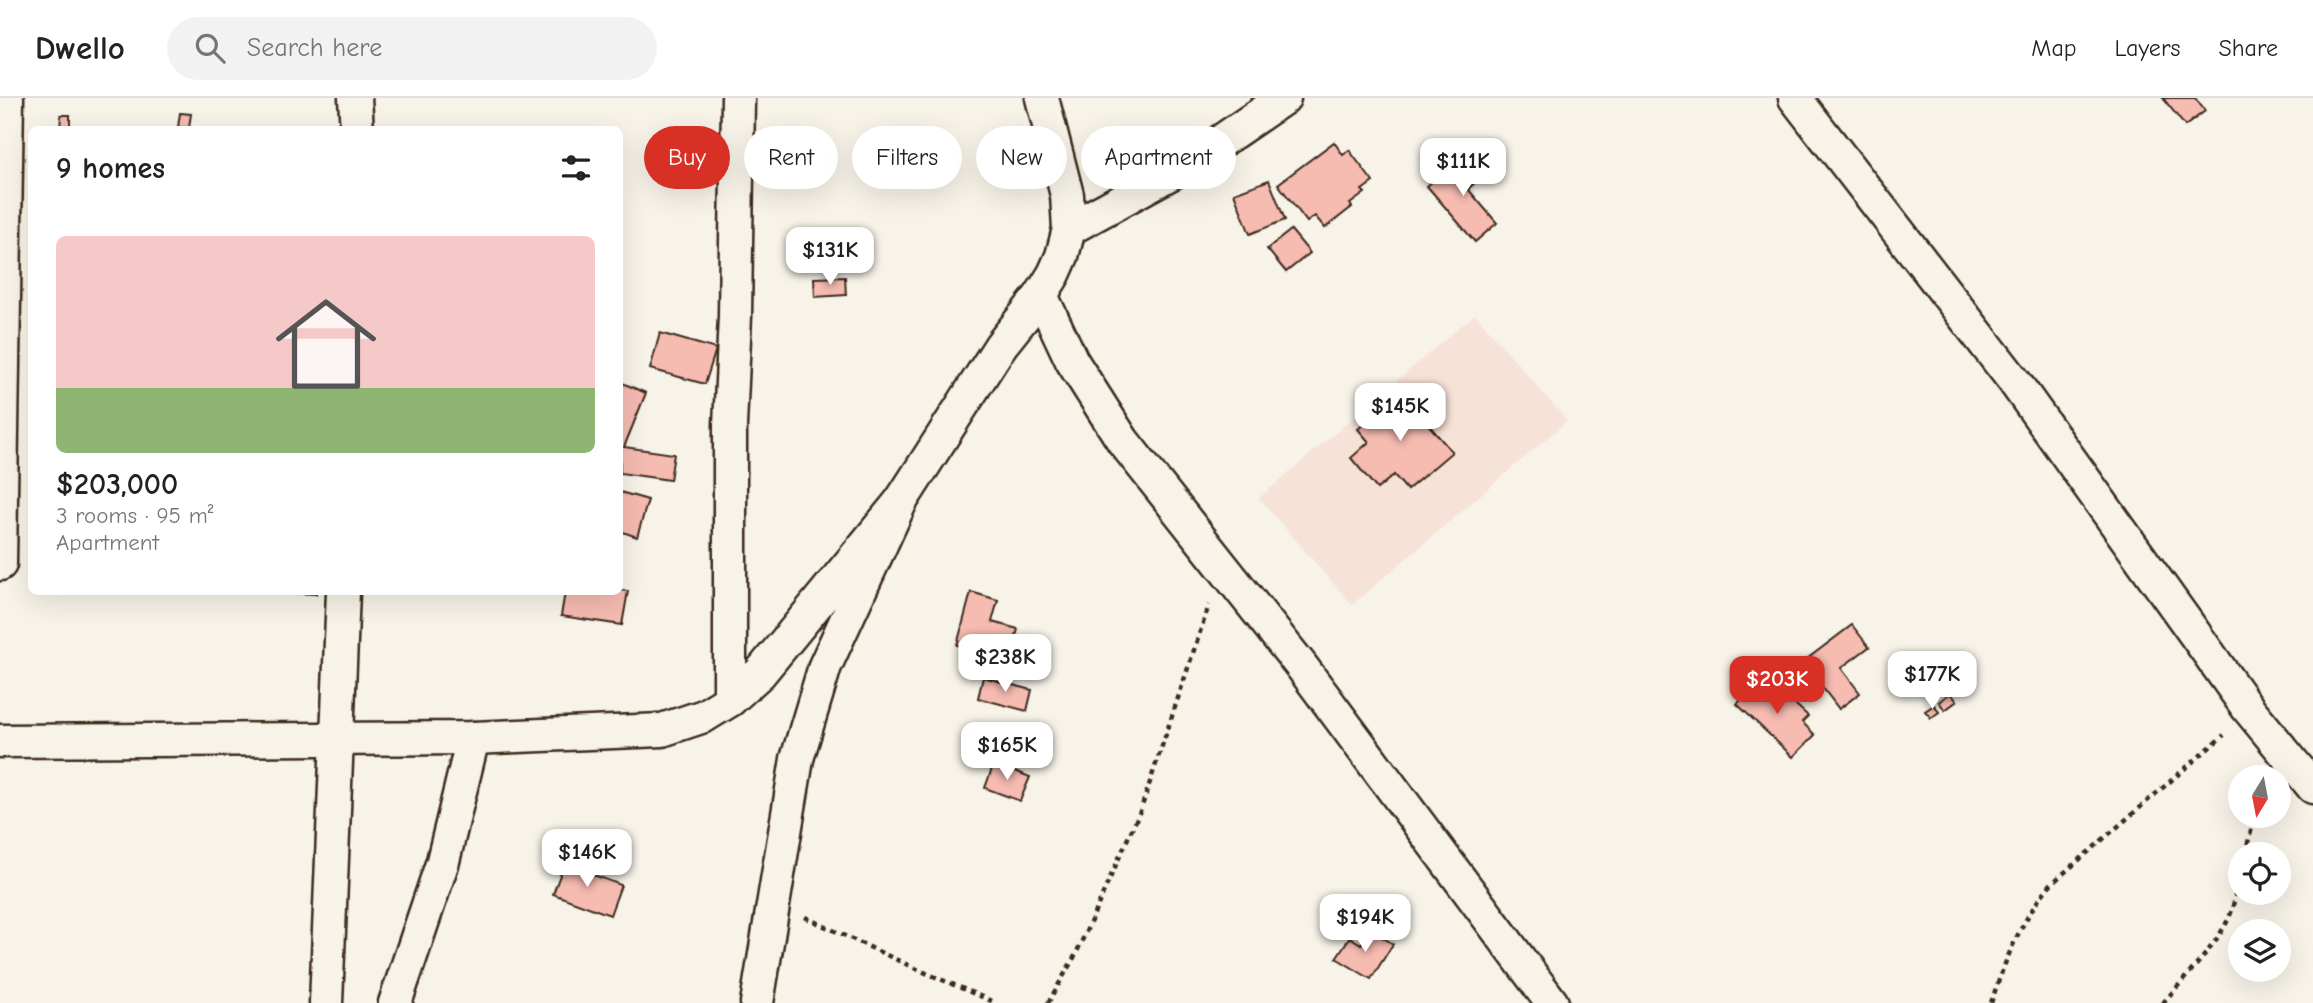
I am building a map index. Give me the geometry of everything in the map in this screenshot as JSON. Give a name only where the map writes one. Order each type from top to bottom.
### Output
[{"type":"street","points":[[0,564],[7,98]]},
{"type":"street","points":[[355,98],[357,126]]},
{"type":"street","points":[[730,700],[730,425],[736,316],[738,98]]},
{"type":"street","points":[[0,741],[473,738],[662,730],[704,716],[730,700],[760,673],[901,501],[1001,345],[1041,295],[1054,274],[1069,229],[1068,195],[1042,98]]},
{"type":"street","points":[[1069,229],[1186,165],[1284,98]]},
{"type":"street","points":[[1795,98],[2014,381],[2247,708],[2313,787]]},
{"type":"street","points":[[1041,295],[1072,361],[1123,441],[1302,667],[1552,1003]]},
{"type":"street","points":[[757,1003],[797,759],[812,703],[837,636],[901,501]]},
{"type":"street","points":[[326,1003],[343,595]]},
{"type":"street","points":[[394,1003],[443,861],[473,738]]},
{"type":"path","points":[[1048,1003],[1076,954],[1141,809],[1223,568]]},
{"type":"path","points":[[1991,1003],[2006,958],[2036,902],[2050,885],[2225,734],[2247,708]]},
{"type":"path","points":[[773,902],[996,1003]]},
{"type":"path","points":[[2163,1003],[2214,941],[2232,905]]},
{"type":"shaded area","points":[[1475,314],[1567,421],[1352,605],[1259,498]]},
{"type":"building","points":[[2163,98],[2195,98],[2205,111],[2185,126]]},
{"type":"building","points":[[180,113],[191,114],[189,126],[178,126]]},
{"type":"building","points":[[61,115],[70,115],[70,126],[60,126]]},
{"type":"building","points":[[1334,142],[1343,155],[1349,150],[1373,182],[1362,190],[1365,193],[1350,204],[1352,207],[1325,228],[1315,216],[1307,222],[1278,184]]},
{"type":"building","points":[[1463,155],[1482,176],[1468,189],[1497,223],[1475,242],[1427,186]]},
{"type":"building","points":[[1269,180],[1285,220],[1250,234],[1234,193]]},
{"type":"building","points":[[1291,230],[1310,253],[1286,272],[1267,249]]},
{"type":"building","points":[[845,277],[846,295],[815,297],[814,278]]},
{"type":"building","points":[[660,333],[716,349],[705,384],[650,369]]},
{"type":"building","points":[[623,383],[646,393],[624,447],[674,454],[670,480],[623,473]]},
{"type":"building","points":[[1408,386],[1428,410],[1421,416],[1452,452],[1407,490],[1394,475],[1377,489],[1351,458],[1369,442],[1358,429]]},
{"type":"building","points":[[623,493],[648,500],[637,537],[623,532]]},
{"type":"building","points":[[623,590],[628,591],[622,625],[561,616],[564,595],[623,595]]},
{"type":"building","points":[[971,592],[998,600],[992,622],[1018,629],[1010,659],[957,645]]},
{"type":"building","points":[[1852,625],[1869,647],[1841,668],[1860,693],[1839,709],[1803,662]]},
{"type":"building","points":[[1764,675],[1808,716],[1802,722],[1815,735],[1793,757],[1737,704]]},
{"type":"building","points":[[983,677],[1032,690],[1027,711],[978,698]]},
{"type":"building","points":[[1950,693],[1957,701],[1945,710],[1939,702]]},
{"type":"building","points":[[1934,705],[1939,712],[1931,718],[1925,711]]},
{"type":"building","points":[[994,763],[1030,777],[1020,801],[985,788]]},
{"type":"building","points":[[564,864],[621,885],[610,915],[553,894]]},
{"type":"building","points":[[1370,929],[1393,944],[1371,979],[1336,958],[1350,937],[1361,944]]}]
